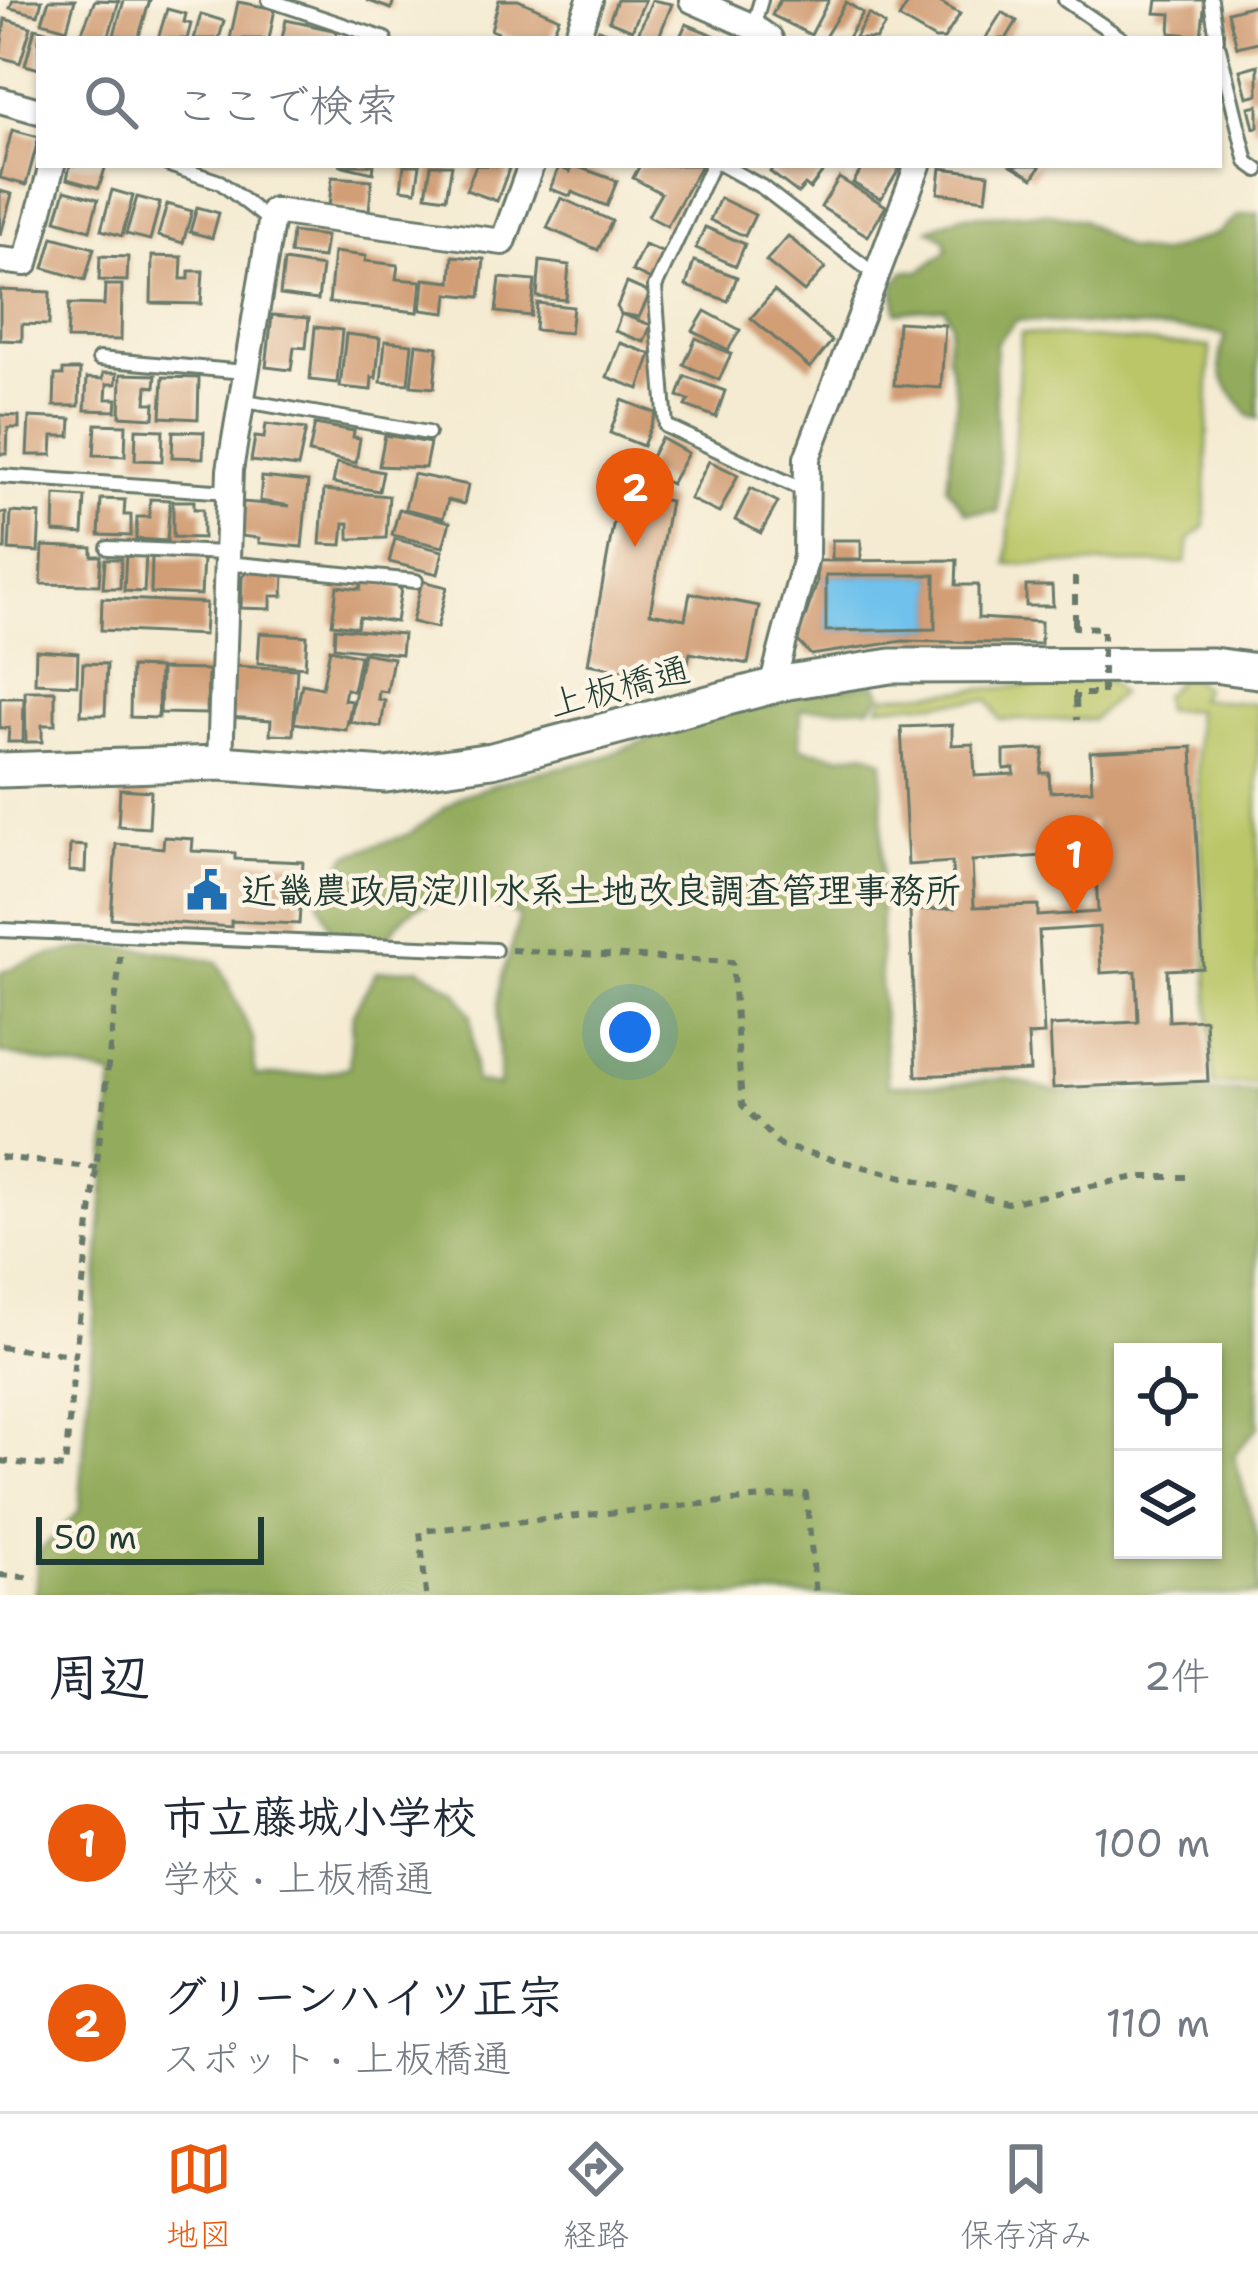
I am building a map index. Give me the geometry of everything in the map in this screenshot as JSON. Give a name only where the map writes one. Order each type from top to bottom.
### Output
[{"type":"street","points":[[577,36],[590,0]]},
{"type":"street","points":[[692,0],[762,33]]},
{"type":"street","points":[[0,100],[36,110]]},
{"type":"street","points":[[0,260],[26,263],[51,168]]},
{"type":"street","points":[[220,763],[229,492],[273,211],[503,242],[530,168]]},
{"type":"street","points":[[772,686],[806,556],[807,458],[917,168]]},
{"type":"street","name":"上板橋通","points":[[0,770],[220,763],[386,775],[492,760],[772,686],[891,666],[1213,665],[1258,671]]},
{"type":"lane","points":[[269,0],[376,36]]},
{"type":"lane","points":[[761,0],[762,33]]},
{"type":"lane","points":[[1065,0],[1118,36]]},
{"type":"lane","points":[[1210,0],[1216,36]]},
{"type":"lane","points":[[1222,62],[1247,162],[1258,170]]},
{"type":"lane","points":[[178,168],[220,182],[271,223]]},
{"type":"lane","points":[[711,168],[655,287],[666,426],[807,491]]},
{"type":"lane","points":[[727,168],[762,187],[878,277]]},
{"type":"lane","points":[[99,359],[245,372]]},
{"type":"lane","points":[[241,400],[428,433]]},
{"type":"lane","points":[[0,476],[229,492]]},
{"type":"lane","points":[[108,548],[416,581]]},
{"type":"lane","points":[[0,930],[496,950]]},
{"type":"path","points":[[1076,577],[1075,627],[1103,628],[1103,694],[1076,694],[1077,720]]},
{"type":"path","points":[[0,1461],[65,1468],[122,935]]},
{"type":"path","points":[[496,950],[732,962],[742,1105],[781,1146],[1007,1203],[1136,1177],[1186,1177]]},
{"type":"path","points":[[0,1157],[97,1168]]},
{"type":"path","points":[[0,1347],[75,1355]]},
{"type":"path","points":[[426,1595],[420,1531],[806,1494],[816,1595]]},
{"type":"path","points":[[0,1575],[36,1578]]},
{"type":"green space","points":[[1048,213],[1082,220],[1125,248],[1158,254],[1216,234],[1238,216],[1258,213],[1258,419],[1249,416],[1223,379],[1220,361],[1226,336],[1017,320],[996,343],[998,512],[966,512],[947,487],[957,398],[947,354],[951,323],[944,307],[897,312],[894,286],[905,271],[920,271],[947,251],[945,239],[929,229],[961,216]]},
{"type":"green space","points":[[1021,333],[1210,347],[1205,526],[1189,540],[1186,563],[1007,564]]},
{"type":"green space","points":[[1181,677],[1204,688],[1198,699],[1258,704],[1258,1084],[1213,1085],[1195,710],[1164,711],[1162,695]]},
{"type":"green space","points":[[1109,680],[1120,694],[1092,720],[1000,720],[988,700],[879,706],[885,696]]},
{"type":"green space","points":[[875,683],[882,694],[870,707],[801,709],[800,748],[840,756],[865,752],[883,761],[880,980],[888,1085],[1006,1078],[1058,1092],[1258,1092],[1258,1427],[1234,1455],[1258,1539],[1258,1595],[35,1595],[38,1553],[79,1511],[113,1076],[0,1053],[0,973],[28,961],[82,949],[160,951],[218,962],[253,1038],[255,1076],[320,1074],[349,1067],[353,1013],[376,972],[419,968],[457,992],[471,1016],[475,1082],[499,1086],[498,999],[519,916],[477,901],[446,899],[402,918],[386,940],[332,933],[318,898],[348,855],[409,834],[463,795],[599,759],[741,702]]},
{"type":"water","points":[[826,575],[935,575],[935,629],[826,631]]},
{"type":"building","points":[[13,0],[42,0],[38,15],[10,8]]},
{"type":"building","points":[[49,0],[75,0],[67,29],[42,22]]},
{"type":"building","points":[[95,0],[119,1],[109,36],[81,34]]},
{"type":"building","points":[[124,0],[150,0],[139,36],[114,35]]},
{"type":"building","points":[[366,0],[394,0],[391,9]]},
{"type":"building","points":[[499,0],[518,0],[559,18],[551,36],[506,36],[491,30]]},
{"type":"building","points":[[617,0],[645,0],[632,30],[609,21]]},
{"type":"building","points":[[652,0],[672,4],[659,36],[638,34]]},
{"type":"building","points":[[780,0],[829,0],[811,35],[772,15]]},
{"type":"building","points":[[910,0],[936,0],[960,14],[946,36],[930,36],[899,18]]},
{"type":"building","points":[[1157,0],[1205,0],[1201,36],[1170,33],[1171,14],[1155,13]]},
{"type":"building","points":[[238,2],[275,9],[270,36],[231,36]]},
{"type":"building","points":[[846,2],[863,13],[849,36],[826,36]]},
{"type":"building","points":[[1258,4],[1258,42],[1237,47],[1228,12]]},
{"type":"building","points":[[167,9],[186,14],[184,22],[191,24],[188,36],[159,36]]},
{"type":"building","points":[[1002,12],[1017,21],[1008,36],[987,36]]},
{"type":"building","points":[[201,14],[224,21],[220,36],[195,36]]},
{"type":"building","points":[[869,14],[885,25],[878,36],[856,36]]},
{"type":"building","points":[[5,19],[31,27],[20,63],[0,57]]},
{"type":"building","points":[[286,20],[337,31],[336,36],[283,36]]},
{"type":"building","points":[[686,24],[716,36],[680,36]]},
{"type":"building","points":[[35,28],[60,35],[36,36],[36,68],[25,65]]},
{"type":"building","points":[[1258,65],[1258,94],[1247,97],[1240,70]]},
{"type":"building","points":[[1258,105],[1258,127],[1254,128],[1249,107]]},
{"type":"building","points":[[12,130],[36,136],[26,185],[0,178]]},
{"type":"building","points":[[69,168],[105,168],[99,188],[67,179]]},
{"type":"building","points":[[404,168],[420,168],[416,191],[401,189]]},
{"type":"building","points":[[430,168],[451,168],[446,198],[426,195]]},
{"type":"building","points":[[475,168],[509,168],[497,201],[466,190]]},
{"type":"building","points":[[559,168],[570,172],[581,168],[617,181],[607,206],[550,189]]},
{"type":"building","points":[[638,168],[699,168],[667,226],[648,216],[661,193],[633,178]]},
{"type":"building","points":[[773,168],[826,168],[810,189],[805,185],[798,193],[770,172]]},
{"type":"building","points":[[862,168],[900,168],[881,199],[853,183]]},
{"type":"building","points":[[941,168],[989,174],[986,199],[938,193]]},
{"type":"building","points":[[1016,168],[1039,168],[1033,178]]},
{"type":"building","points":[[332,177],[372,180],[369,210],[329,207]]},
{"type":"building","points":[[839,178],[886,206],[868,236],[821,207]]},
{"type":"building","points":[[65,190],[98,199],[90,230],[56,220]]},
{"type":"building","points":[[112,190],[133,196],[122,236],[101,230]]},
{"type":"building","points":[[0,191],[12,194],[1,234],[0,234]]},
{"type":"building","points":[[137,197],[160,203],[150,240],[126,234]]},
{"type":"building","points":[[561,198],[612,221],[598,250],[547,228]]},
{"type":"building","points":[[720,198],[755,215],[745,236],[710,220]]},
{"type":"building","points":[[167,204],[192,211],[183,243],[158,236]]},
{"type":"building","points":[[197,207],[219,213],[212,238],[190,232]]},
{"type":"building","points":[[705,227],[745,244],[736,266],[696,248]]},
{"type":"building","points":[[292,232],[326,236],[323,258],[290,254]]},
{"type":"building","points":[[788,236],[825,268],[804,292],[766,261]]},
{"type":"building","points":[[53,237],[94,248],[85,280],[44,268]]},
{"type":"building","points":[[644,245],[664,253],[651,280],[632,271]]},
{"type":"building","points":[[334,252],[398,265],[396,279],[421,281],[418,312],[329,303]]},
{"type":"building","points":[[100,256],[128,257],[127,281],[99,280]]},
{"type":"building","points":[[152,256],[182,257],[181,279],[189,279],[189,271],[203,271],[201,304],[151,303]]},
{"type":"building","points":[[453,256],[484,259],[480,297],[448,294],[446,313],[421,310],[424,279],[451,282]]},
{"type":"building","points":[[284,261],[322,267],[318,300],[280,295]]},
{"type":"building","points":[[540,261],[569,265],[566,300],[537,297]]},
{"type":"building","points":[[694,261],[737,277],[728,301],[686,286]]},
{"type":"building","points":[[500,278],[535,281],[531,316],[496,312]]},
{"type":"building","points":[[627,283],[650,293],[639,317],[621,314],[617,307]]},
{"type":"building","points":[[105,285],[122,285],[121,340],[67,339],[69,304],[104,305]]},
{"type":"building","points":[[0,290],[50,292],[49,325],[22,324],[22,341],[0,340]]},
{"type":"building","points":[[774,291],[832,341],[810,368],[751,318]]},
{"type":"building","points":[[537,303],[573,307],[570,333],[535,330]]},
{"type":"building","points":[[705,311],[740,330],[728,350],[693,331]]},
{"type":"building","points":[[621,314],[651,325],[644,342],[615,331]]},
{"type":"building","points":[[272,315],[309,318],[306,348],[294,347],[291,370],[266,367]]},
{"type":"building","points":[[898,322],[945,325],[941,388],[894,385]]},
{"type":"building","points":[[315,327],[342,330],[337,383],[310,380]]},
{"type":"building","points":[[346,334],[380,338],[371,390],[340,387]]},
{"type":"building","points":[[696,338],[731,354],[719,380],[684,365]]},
{"type":"building","points":[[385,341],[412,344],[408,384],[381,382]]},
{"type":"building","points":[[620,343],[651,354],[639,389],[607,377]]},
{"type":"building","points":[[416,344],[438,347],[434,388],[411,386]]},
{"type":"building","points":[[63,370],[80,370],[79,406],[54,406],[55,375],[63,375]]},
{"type":"building","points":[[103,373],[117,373],[116,384],[107,384],[106,399],[117,399],[116,411],[85,410],[87,378],[103,379]]},
{"type":"building","points":[[121,374],[156,375],[155,387],[147,386],[146,403],[155,403],[154,418],[120,416]]},
{"type":"building","points":[[685,376],[725,391],[716,417],[686,406],[689,400],[678,396]]},
{"type":"building","points":[[163,377],[199,378],[198,419],[161,417]]},
{"type":"building","points":[[622,400],[656,413],[643,446],[610,433]]},
{"type":"building","points":[[0,415],[19,416],[19,428],[8,428],[7,454],[0,454]]},
{"type":"building","points":[[29,417],[71,419],[70,436],[53,436],[52,455],[27,455]]},
{"type":"building","points":[[96,424],[126,425],[125,456],[94,455]]},
{"type":"building","points":[[266,424],[306,429],[298,467],[251,461],[255,437],[264,438]]},
{"type":"building","points":[[315,424],[354,431],[353,437],[360,438],[356,463],[309,453]]},
{"type":"building","points":[[136,429],[163,430],[162,461],[135,460]]},
{"type":"building","points":[[173,431],[204,432],[203,458],[172,457]]},
{"type":"building","points":[[385,435],[430,443],[425,468],[379,466]]},
{"type":"building","points":[[661,438],[688,453],[671,484],[644,470]]},
{"type":"building","points":[[709,461],[738,475],[719,513],[690,499]]},
{"type":"building","points":[[337,463],[383,472],[379,491],[333,483]]},
{"type":"building","points":[[413,474],[468,485],[464,504],[448,500],[443,518],[405,509]]},
{"type":"building","points":[[262,477],[308,482],[302,547],[240,536],[243,502],[290,506],[260,501]]},
{"type":"building","points":[[751,488],[778,502],[761,533],[735,520]]},
{"type":"building","points":[[324,490],[389,496],[386,538],[349,539],[349,523],[344,523],[342,545],[320,544]]},
{"type":"building","points":[[619,492],[670,501],[650,613],[685,619],[690,593],[759,606],[748,664],[690,653],[686,670],[641,662],[639,673],[588,664]]},
{"type":"building","points":[[55,495],[85,497],[83,534],[54,532]]},
{"type":"building","points":[[101,499],[125,500],[131,536],[99,535]]},
{"type":"building","points":[[150,499],[170,500],[167,541],[136,539],[137,517],[149,517]]},
{"type":"building","points":[[173,501],[194,501],[194,509],[203,509],[203,538],[173,537]]},
{"type":"building","points":[[399,509],[450,522],[443,547],[392,535]]},
{"type":"building","points":[[11,512],[40,514],[38,552],[9,550]]},
{"type":"building","points":[[0,513],[6,513],[5,549],[0,549]]},
{"type":"building","points":[[395,539],[443,551],[438,574],[389,562]]},
{"type":"building","points":[[832,540],[861,540],[861,559],[832,559]]},
{"type":"building","points":[[43,546],[92,548],[92,556],[101,556],[99,585],[41,584]]},
{"type":"building","points":[[126,553],[146,554],[144,592],[124,591]]},
{"type":"building","points":[[152,557],[203,559],[201,595],[151,593]]},
{"type":"building","points":[[105,559],[121,559],[120,588],[103,588]]},
{"type":"building","points":[[957,560],[956,585],[978,585],[978,618],[1041,622],[1041,644],[903,641],[811,655],[797,640],[817,583],[817,561]],"holes":[[[826,575],[935,575],[935,629],[826,631]]]},
{"type":"building","points":[[248,572],[284,573],[283,596],[271,596],[271,609],[241,608],[242,577]]},
{"type":"building","points":[[362,580],[401,589],[396,622],[359,617],[357,627],[332,624],[337,586],[360,589]]},
{"type":"building","points":[[422,581],[447,587],[437,628],[412,622]]},
{"type":"building","points":[[1026,586],[1052,586],[1053,606],[1026,606]]},
{"type":"building","points":[[102,598],[206,603],[204,635],[101,630]]},
{"type":"building","points":[[335,628],[403,634],[401,654],[334,647]]},
{"type":"building","points":[[260,633],[307,636],[305,667],[258,663]]},
{"type":"building","points":[[330,649],[360,656],[353,691],[346,689],[344,700],[352,701],[346,730],[294,723],[302,684],[322,688]]},
{"type":"building","points":[[36,650],[78,653],[77,685],[35,683]]},
{"type":"building","points":[[363,653],[393,658],[387,692],[379,691],[378,699],[385,701],[381,727],[350,722]]},
{"type":"building","points":[[83,663],[107,664],[105,715],[81,715]]},
{"type":"building","points":[[231,666],[297,669],[293,735],[270,734],[271,720],[228,717]]},
{"type":"building","points":[[131,667],[159,668],[158,718],[130,717]]},
{"type":"building","points":[[161,669],[208,670],[207,714],[160,713]]},
{"type":"building","points":[[25,691],[55,691],[55,725],[42,725],[42,742],[26,742]]},
{"type":"building","points":[[0,698],[24,698],[23,742],[8,742],[9,728],[0,728]]},
{"type":"building","points":[[952,725],[952,745],[973,744],[975,776],[1014,774],[1014,768],[1004,769],[1004,751],[1044,749],[1041,773],[1049,773],[1050,792],[1092,790],[1090,752],[1192,747],[1203,968],[1167,970],[1169,1021],[1205,1019],[1208,1081],[1053,1088],[1050,1026],[1138,1022],[1136,971],[1101,973],[1099,927],[1039,931],[1044,1034],[1028,1035],[1030,1071],[916,1076],[910,911],[954,908],[952,862],[908,865],[901,727]],"holes":[[[1086,822],[1093,822],[1098,912],[1038,916],[1038,905],[974,907],[972,861],[1086,853]]]},
{"type":"building","points":[[120,789],[151,791],[149,828],[118,826]]},
{"type":"building","name":"近畿農政局淀川水系土地改良調査管理事務所","points":[[164,837],[193,839],[192,851],[235,853],[235,859],[303,862],[299,924],[231,921],[231,927],[111,918],[116,844],[163,848]]},
{"type":"building","points":[[70,845],[86,846],[85,872],[69,871]]},
{"type":"place","name":"グリーンハイツ正宗","points":[[635,547]]},
{"type":"place","name":"近畿農政局淀川水系土地改良調査管理事務所","points":[[207,890]]},
{"type":"place","name":"市立藤城小学校","points":[[1074,914]]}]
